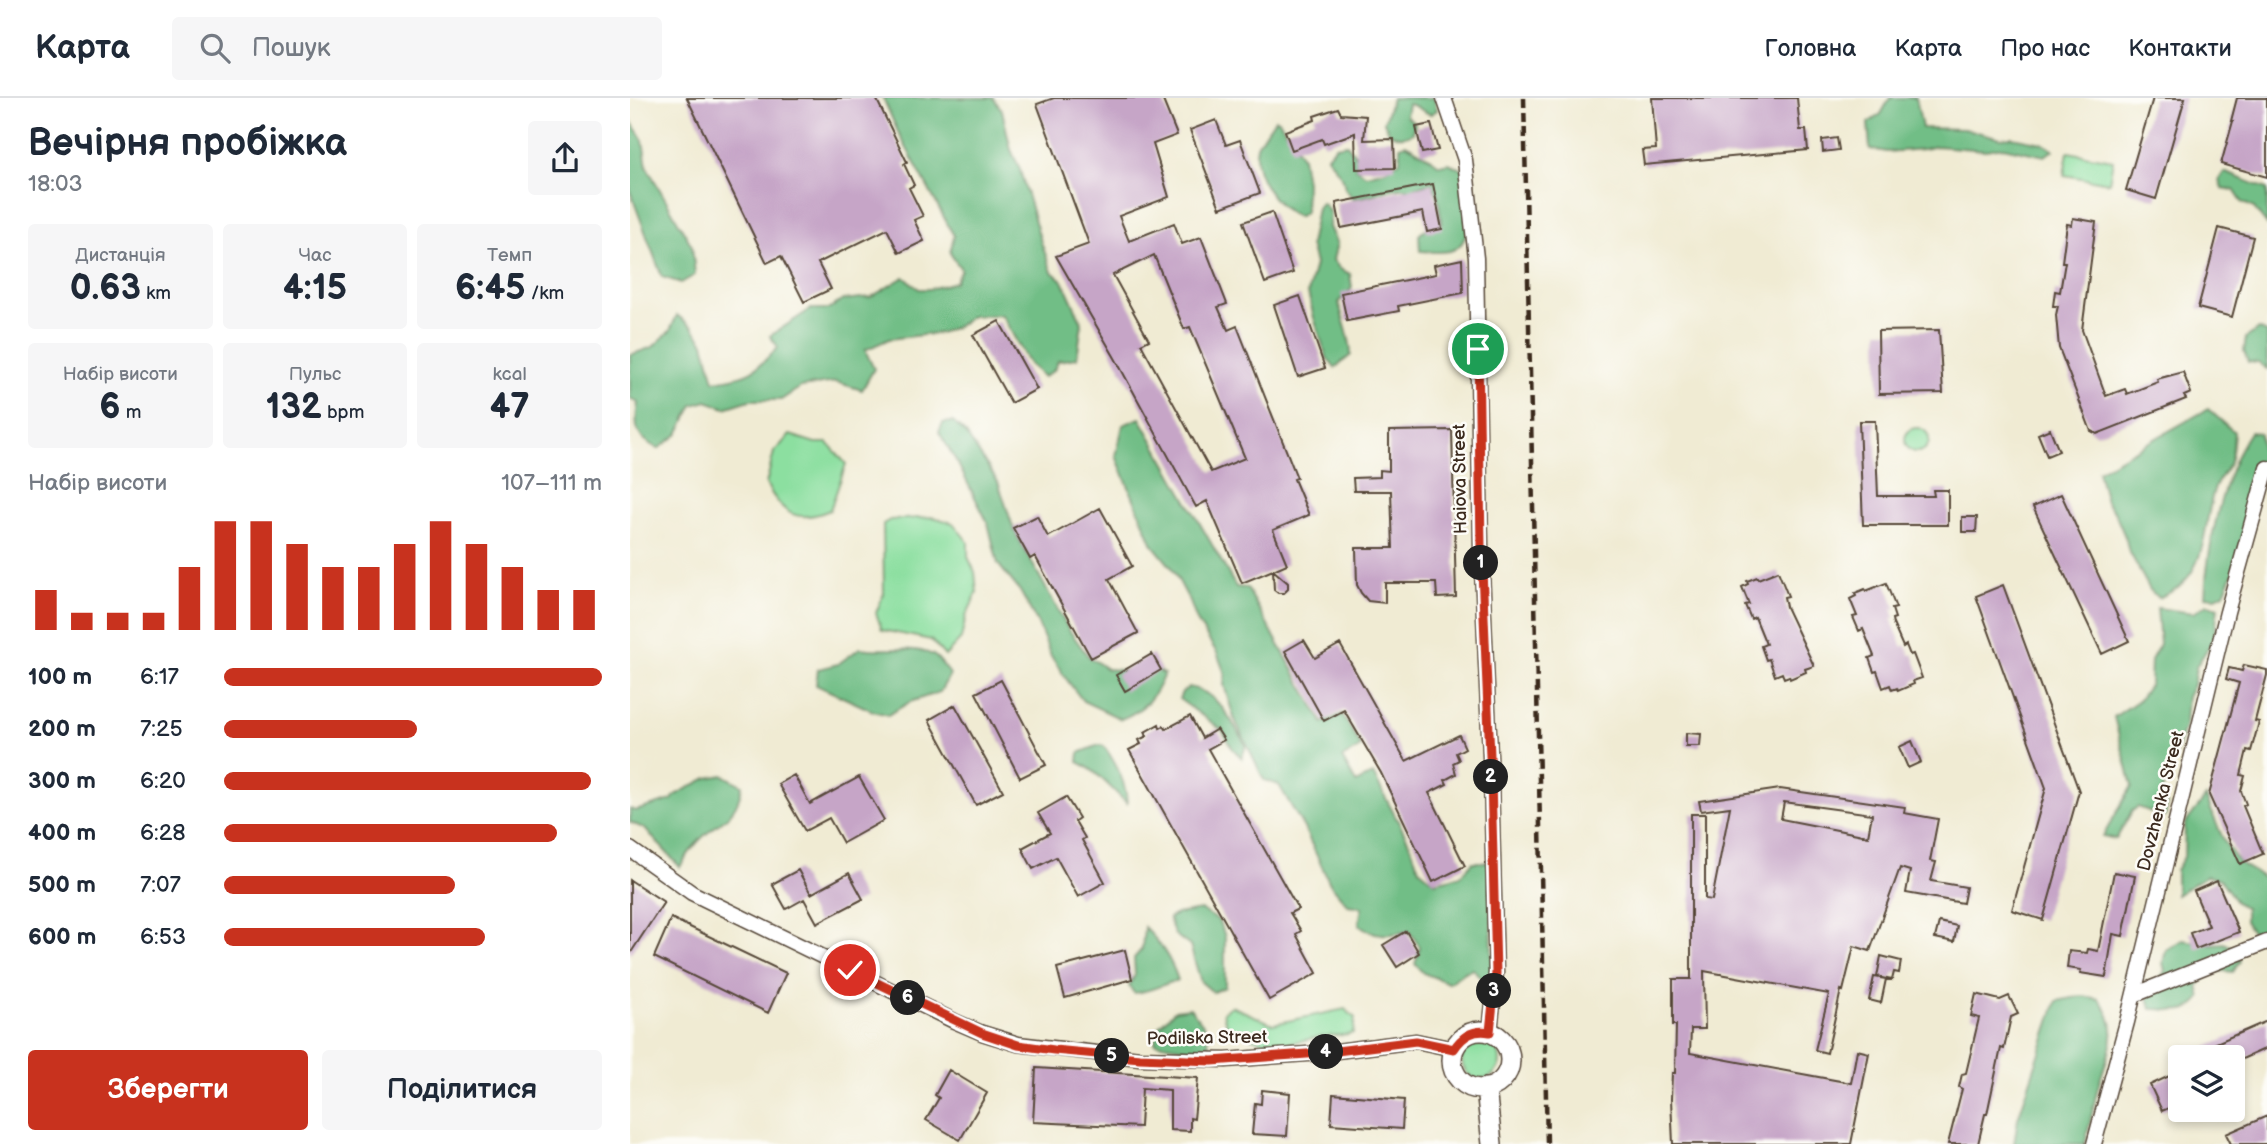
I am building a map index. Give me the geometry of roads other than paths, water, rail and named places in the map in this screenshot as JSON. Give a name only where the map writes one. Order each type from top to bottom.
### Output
[{"type":"street","name":"Haiova Street","points":[[1444,98],[1465,160],[1476,258],[1481,547],[1496,973],[1490,1032]]},
{"type":"street","name":"Dovzhenka Street","points":[[2094,1144],[2134,995],[2227,612],[2267,468]]},
{"type":"street","name":"Podilska Street","points":[[630,849],[692,893],[954,1021],[1018,1045],[1140,1058],[1212,1061],[1321,1053],[1416,1041],[1454,1049]]},
{"type":"street","points":[[2134,995],[2267,942]]},
{"type":"street","points":[[1473,1032],[1490,1032],[1505,1044],[1510,1062],[1503,1079],[1486,1088],[1477,1088],[1461,1081],[1453,1066],[1454,1049],[1459,1041],[1473,1032]]},
{"type":"street","points":[[1486,1088],[1492,1143]]},
{"type":"railway","points":[[1524,98],[1547,1144]]}]
